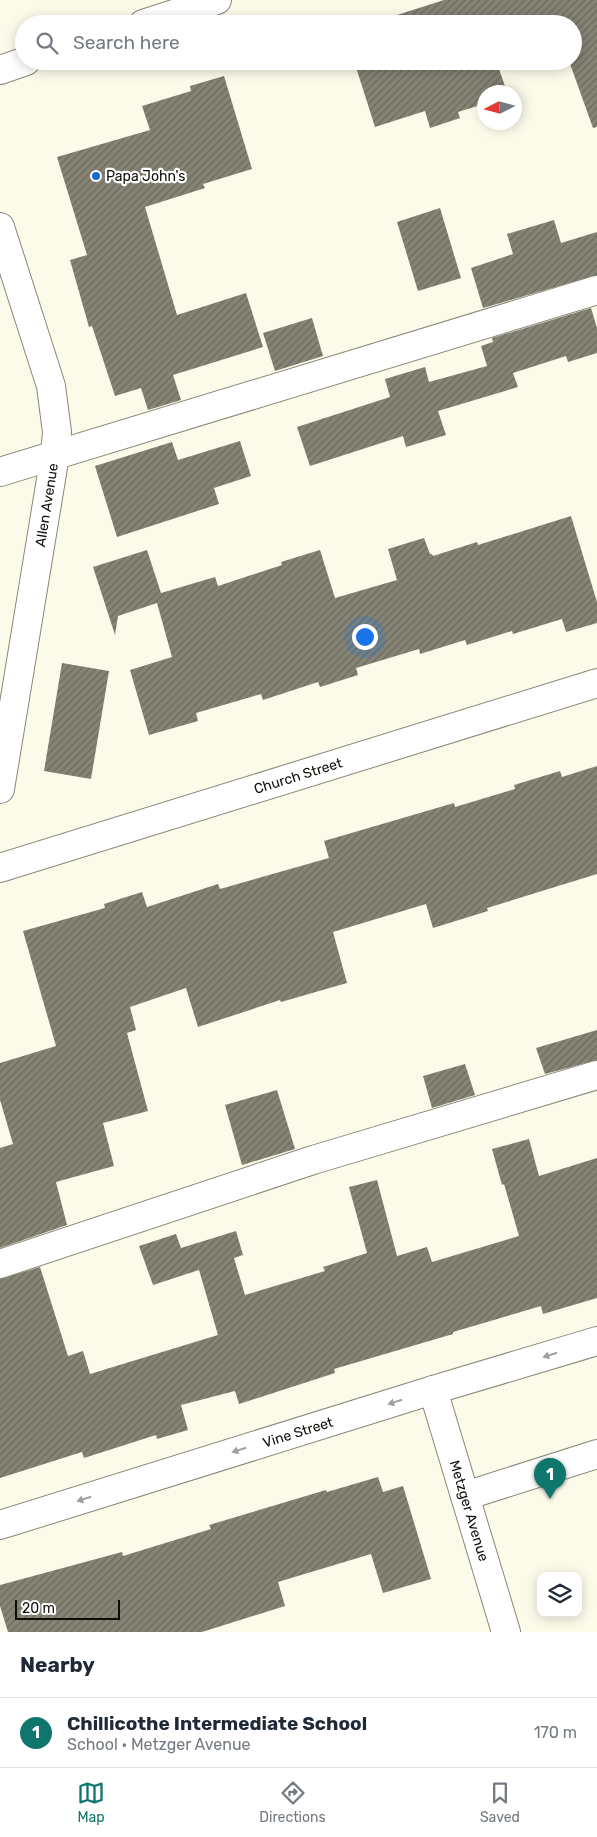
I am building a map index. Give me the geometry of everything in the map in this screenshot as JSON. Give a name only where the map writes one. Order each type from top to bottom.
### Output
[{"type":"street","points":[[171,15],[217,0]]},
{"type":"street","points":[[0,70],[15,65]]},
{"type":"street","name":"Allen Avenue","points":[[0,227],[51,386],[57,432],[55,455],[0,789]]},
{"type":"street","points":[[0,472],[597,290]]},
{"type":"street","name":"Church Street","points":[[0,868],[597,683]]},
{"type":"street","points":[[0,1264],[313,1160],[597,1075]]},
{"type":"street","name":"Vine Street","points":[[0,1525],[433,1390],[597,1342]]},
{"type":"street","name":"Metzger Avenue","points":[[433,1390],[506,1632]]},
{"type":"street","points":[[465,1496],[597,1454]]},
{"type":"building","points":[[444,0],[597,0],[597,127],[593,128],[572,70],[582,70],[582,15],[397,15]]},
{"type":"building","points":[[357,70],[499,70],[505,85],[477,85],[477,106],[458,112],[460,118],[430,128],[425,111],[375,127]]},
{"type":"building","points":[[224,76],[252,169],[203,184],[205,188],[145,207],[177,315],[246,293],[263,347],[173,375],[181,400],[148,410],[141,388],[115,396],[92,326],[89,327],[70,260],[87,255],[57,157],[150,130],[142,106],[191,91],[190,86]]},
{"type":"building","points":[[440,208],[461,278],[418,291],[397,222]]},
{"type":"building","points":[[554,220],[561,243],[597,232],[597,275],[483,308],[471,268],[513,254],[507,234]]},
{"type":"building","points":[[591,308],[597,328],[597,353],[568,362],[566,356],[513,373],[518,387],[438,411],[446,435],[406,447],[403,436],[310,466],[297,427],[390,397],[385,379],[425,367],[429,382],[487,366],[481,346],[493,342],[492,338]]},
{"type":"building","points":[[312,318],[323,356],[275,371],[263,333]]},
{"type":"building","points":[[240,441],[251,476],[214,488],[219,504],[117,537],[95,466],[172,442],[178,460]]},
{"type":"building","points":[[571,516],[597,602],[597,623],[566,632],[562,619],[513,634],[512,631],[467,645],[465,640],[420,654],[419,649],[356,668],[358,675],[320,687],[318,682],[263,700],[261,694],[196,713],[198,721],[149,735],[130,670],[172,657],[157,603],[118,616],[115,635],[93,567],[147,550],[161,593],[215,577],[218,586],[282,565],[281,562],[320,550],[335,598],[397,580],[388,549],[424,538],[430,554],[433,556],[477,542],[478,545]]},
{"type":"building","points":[[62,663],[109,671],[91,779],[44,771]]},
{"type":"building","points":[[597,766],[597,874],[487,908],[488,911],[433,928],[426,904],[333,932],[347,983],[281,1002],[280,1000],[198,1027],[186,988],[130,1007],[136,1030],[127,1033],[148,1111],[103,1123],[114,1166],[56,1182],[67,1225],[0,1248],[0,1148],[13,1144],[0,1100],[0,1063],[56,1046],[23,931],[105,908],[104,904],[142,892],[147,907],[218,884],[220,889],[329,858],[324,841],[454,803],[455,807],[515,789],[514,785],[560,771],[562,777]]},
{"type":"building","points":[[597,1030],[597,1060],[545,1074],[536,1048]]},
{"type":"building","points":[[465,1064],[475,1095],[432,1108],[423,1076]]},
{"type":"building","points":[[277,1090],[295,1149],[242,1165],[225,1105]]},
{"type":"building","points":[[529,1139],[539,1176],[597,1158],[597,1298],[543,1314],[541,1306],[453,1332],[453,1334],[334,1369],[335,1373],[239,1404],[235,1391],[181,1405],[188,1430],[157,1439],[156,1435],[84,1458],[82,1452],[0,1478],[0,1279],[40,1267],[68,1356],[83,1351],[90,1374],[218,1335],[199,1270],[153,1285],[139,1246],[176,1234],[181,1248],[236,1231],[243,1255],[234,1258],[245,1295],[325,1271],[323,1267],[367,1253],[349,1187],[377,1180],[397,1256],[427,1247],[432,1262],[519,1236],[492,1149]]},
{"type":"building","points":[[378,1477],[383,1492],[403,1486],[431,1579],[383,1593],[371,1554],[278,1582],[285,1606],[202,1632],[8,1632],[0,1606],[0,1585],[122,1552],[123,1556],[211,1529],[209,1525],[326,1490],[327,1492]]},
{"type":"place","name":"Papa John's","points":[[96,176]]},
{"type":"place","name":"Chillicothe Intermediate School","points":[[550,1499]]}]
